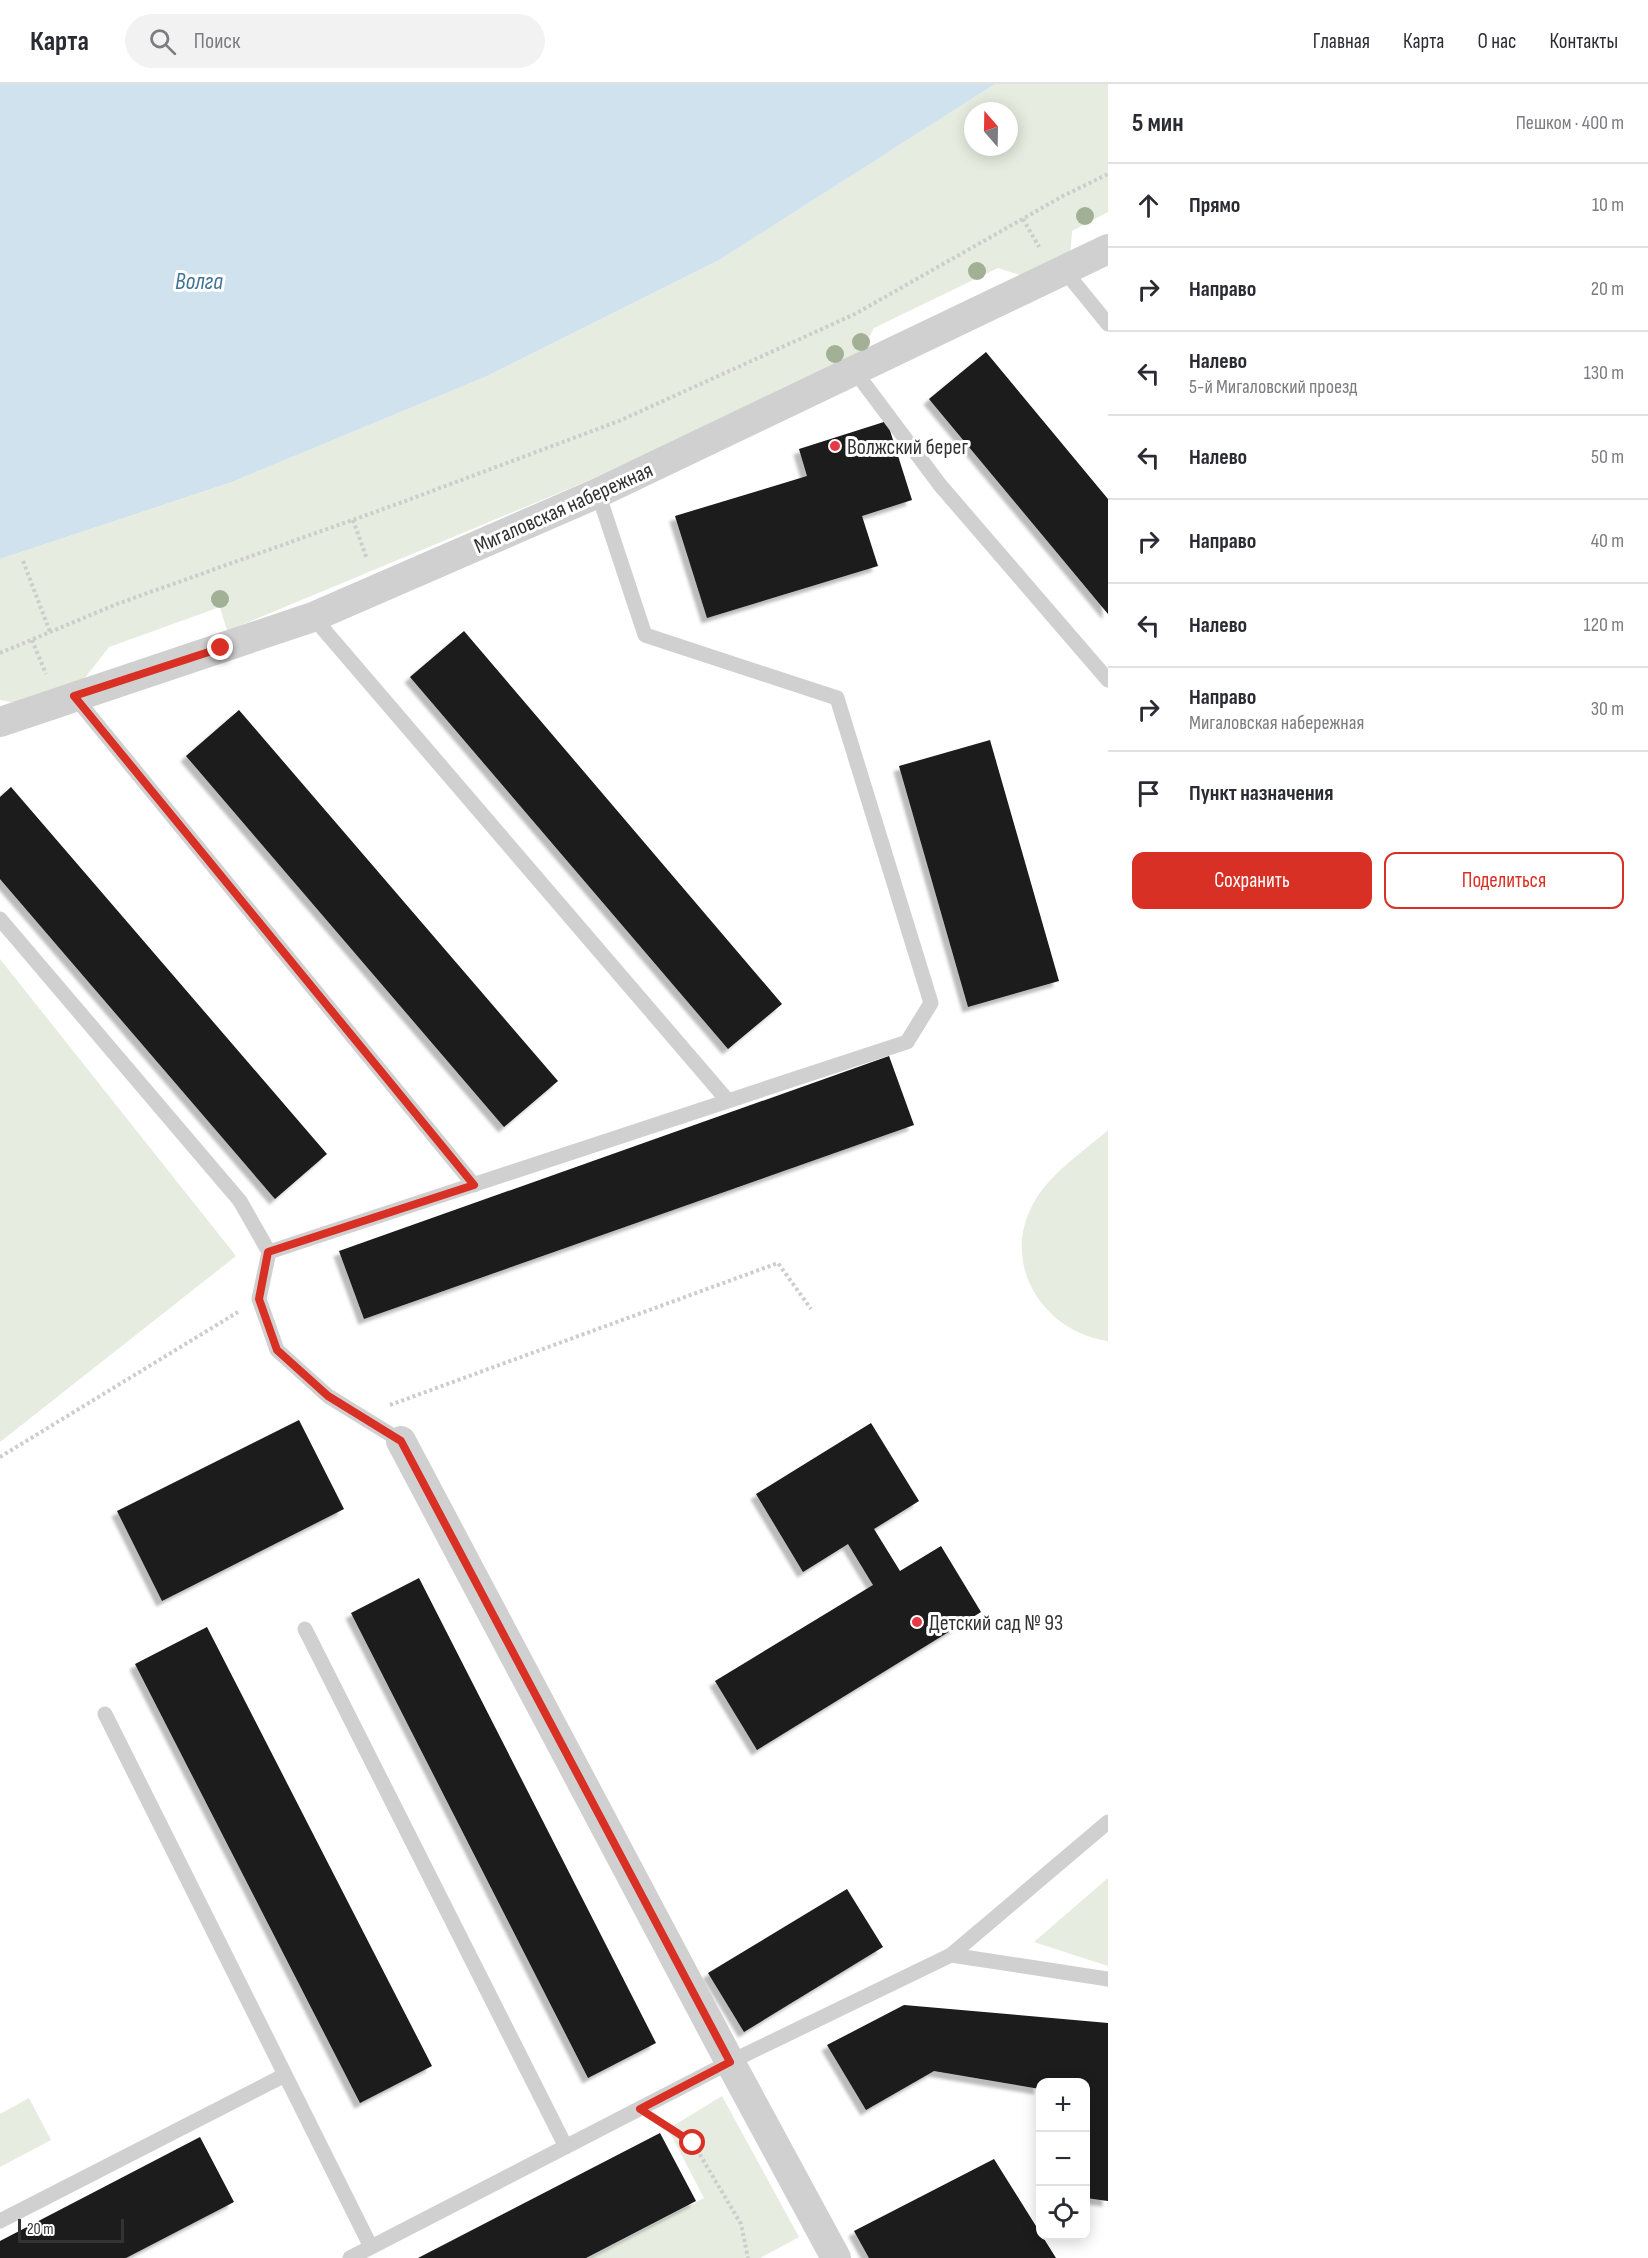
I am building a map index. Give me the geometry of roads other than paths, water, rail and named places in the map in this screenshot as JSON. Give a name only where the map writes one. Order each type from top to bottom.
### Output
[{"type":"street","name":"Мигаловская набережная","points":[[0,722],[313,616],[598,493],[854,370],[1052,261],[1108,249]]},
{"type":"street","points":[[401,1441],[836,2258]]},
{"type":"lane","points":[[1052,261],[1108,324]]},
{"type":"lane","points":[[854,370],[940,485],[1108,680]]},
{"type":"lane","points":[[268,1252],[907,1042],[931,1003],[837,698],[645,635],[598,493]]},
{"type":"lane","points":[[313,616],[728,1101]]},
{"type":"lane","points":[[74,696],[474,1185]]},
{"type":"lane","points":[[0,919],[240,1201],[268,1252],[259,1299],[277,1350],[328,1396],[401,1441]]},
{"type":"lane","points":[[306,1629],[566,2147]]},
{"type":"lane","points":[[105,1714],[371,2247]]},
{"type":"lane","points":[[350,2258],[730,2062],[951,1955],[1108,1822]]},
{"type":"lane","points":[[951,1955],[1108,1979]]},
{"type":"lane","points":[[0,2221],[285,2075]]},
{"type":"water","name":"Волга","points":[[0,84],[995,84],[721,259],[485,377],[232,482],[0,559]]},
{"type":"place","name":"Волжский берег","points":[[835,446]]},
{"type":"place","name":"Детский сад № 93","points":[[917,1622]]}]
